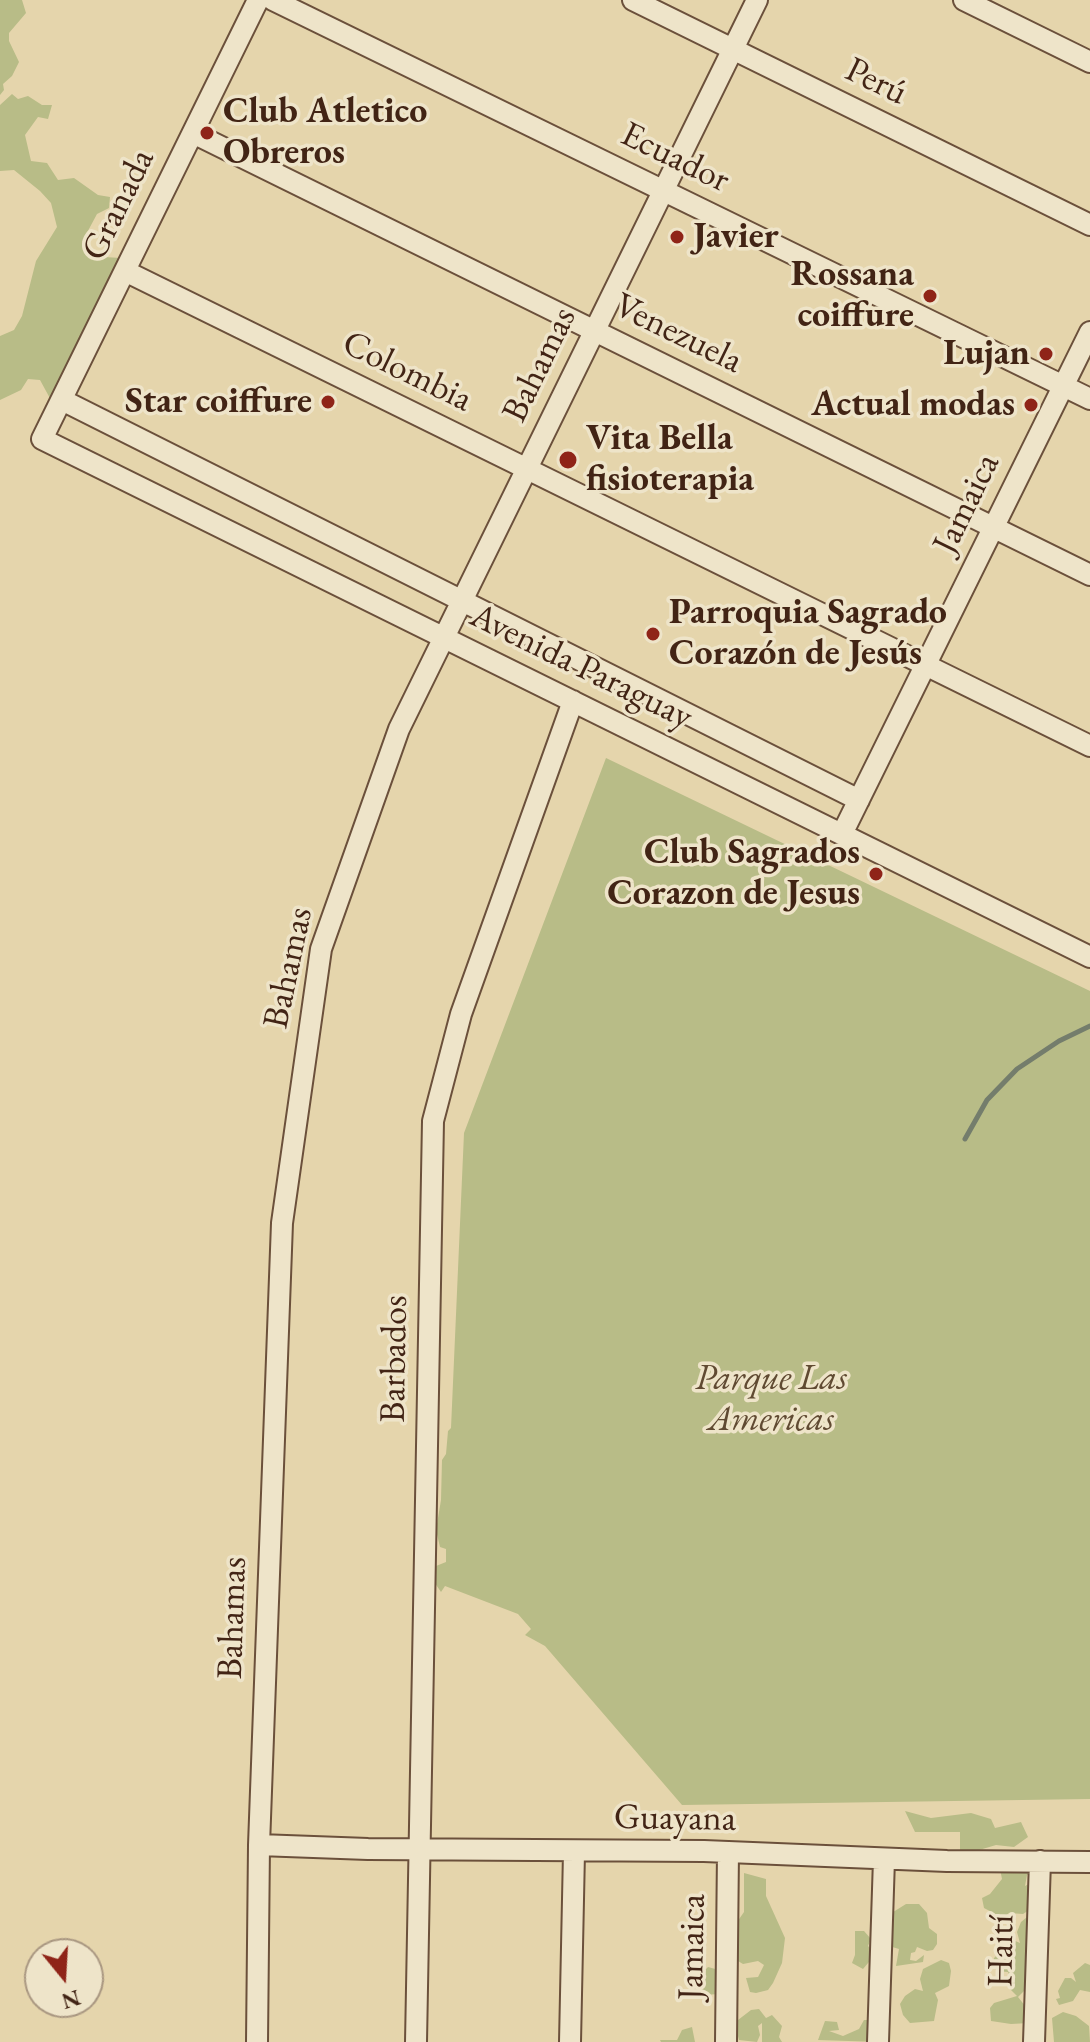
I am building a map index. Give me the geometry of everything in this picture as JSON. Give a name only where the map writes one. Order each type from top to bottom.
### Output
[{"type":"street","name":"Granada","points":[[42,439],[258,0]]},
{"type":"street","name":"Ecuador","points":[[273,0],[1090,399]]},
{"type":"street","name":"Perú","points":[[633,0],[1090,225]]},
{"type":"street","name":"Bahamas","points":[[257,2042],[259,1845],[282,1223],[321,949],[399,729],[757,0]]},
{"type":"street","points":[[964,0],[1090,62]]},
{"type":"street","name":"Venezuela","points":[[193,133],[1090,575]]},
{"type":"street","name":"Colombia","points":[[125,271],[1090,746]]},
{"type":"street","name":"Jamaica","points":[[842,834],[1090,332]]},
{"type":"street","points":[[62,400],[859,800]]},
{"type":"street","name":"Avenida Paraguay","points":[[42,439],[1090,957]]},
{"type":"street","name":"Barbados","points":[[416,2042],[433,1121],[461,1014],[573,701]]},
{"type":"street","name":"Guayana","points":[[259,1845],[420,1850],[728,1852],[884,1859],[1090,1862]]},
{"type":"street","points":[[570,2042],[574,1852]]},
{"type":"street","name":"Jamaica","points":[[726,2042],[728,1852]]},
{"type":"street","points":[[878,2042],[884,1859]]},
{"type":"street","name":"Haití","points":[[1034,2042],[1040,1861]]},
{"type":"green space","points":[[0,0],[22,0],[26,13],[9,33],[9,41],[19,62],[12,76],[3,84],[4,90],[0,95]]},
{"type":"green space","points":[[12,94],[18,99],[28,96],[42,105],[52,105],[48,119],[38,117],[25,135],[31,161],[47,163],[58,180],[74,178],[98,195],[110,197],[109,208],[97,214],[82,242],[87,256],[121,258],[52,402],[40,380],[28,379],[21,390],[0,400],[0,336],[14,330],[22,316],[36,261],[57,227],[51,203],[40,191],[14,170],[0,171],[0,105]]},
{"type":"green space","name":"Parque Las Americas","points":[[606,758],[1090,991],[1090,1799],[682,1805],[545,1646],[525,1635],[531,1629],[518,1614],[445,1586],[441,1592],[426,1570],[446,1562],[446,1549],[440,1547],[436,1530],[441,1500],[442,1460],[451,1428],[464,1133]]},
{"type":"green space","points":[[905,1811],[931,1818],[971,1813],[991,1819],[995,1828],[1021,1822],[1028,1837],[1014,1847],[996,1845],[969,1853],[960,1852],[960,1832],[915,1832]]},
{"type":"green space","points":[[1005,1867],[1035,1872],[1027,1875],[1025,1886],[1036,1880],[1037,1905],[1023,1914],[1009,1913],[1003,1918],[984,1908],[982,1898],[990,1894],[1002,1879],[1000,1869]]},
{"type":"green space","points":[[744,1873],[766,1879],[766,1896],[785,1938],[782,1963],[773,1983],[768,1990],[756,1993],[750,1992],[746,1978],[758,1977],[764,1965],[758,1961],[743,1964],[728,1955],[728,1935],[744,1912]]},
{"type":"green space","points":[[906,1904],[919,1904],[927,1913],[929,1928],[937,1934],[937,1944],[933,1950],[917,1947],[911,1953],[910,1960],[916,1961],[924,1955],[923,1962],[896,1966],[899,1949],[889,1946],[890,1914]]},
{"type":"green space","points":[[1032,1913],[1039,1976],[1018,1997],[1026,2007],[1029,2023],[991,2021],[990,2008],[994,2003],[1017,1996],[1009,1988],[1011,1981],[1008,1972],[997,1971],[993,1966],[994,1958],[1013,1940],[1020,1943],[1017,1932],[1021,1922]]},
{"type":"green space","points":[[855,1931],[864,1931],[871,1939],[868,1946],[874,1948],[874,1956],[863,1969],[852,1963]]},
{"type":"green space","points":[[941,1960],[949,1963],[951,1971],[949,1986],[935,1993],[938,2000],[934,2021],[910,2023],[903,2015],[900,2004],[915,1989],[923,1991],[920,1979],[923,1969]]},
{"type":"green space","points":[[1085,1963],[1090,1965],[1090,1992],[1080,1990],[1073,2001],[1059,2005],[1056,1999],[1060,1998],[1058,1991],[1065,1978],[1076,1982],[1073,1973]]},
{"type":"green space","points":[[708,1967],[719,1970],[718,1994],[690,1996],[688,1990],[705,1987],[701,1974]]},
{"type":"green space","points":[[759,2009],[766,2018],[772,2015],[782,2026],[779,2037],[782,2042],[762,2042],[762,2023],[758,2026],[760,2035],[757,2042],[739,2040],[735,2025],[738,2020],[751,2010]]},
{"type":"green space","points":[[1063,2012],[1076,2016],[1089,2026],[1090,2042],[1054,2042],[1052,2018]]},
{"type":"green space","points":[[864,2020],[872,2020],[879,2042],[818,2040],[825,2021],[837,2022],[839,2030],[829,2031],[843,2036],[859,2029]]},
{"type":"green space","points":[[692,2027],[695,2042],[660,2040],[677,2040],[682,2030]]},
{"type":"waterway","points":[[965,1139],[987,1100],[1017,1069],[1059,1041],[1090,1026]]},
{"type":"place","name":"Club Atletico Obreros","points":[[207,133]]},
{"type":"place","name":"Javier","points":[[677,237]]},
{"type":"place","name":"Rossana coiffure","points":[[930,296]]},
{"type":"place","name":"Lujan","points":[[1046,354]]},
{"type":"place","name":"Star coiffure","points":[[328,402]]},
{"type":"place","name":"Actual modas","points":[[1031,405]]},
{"type":"place","name":"Vita Bella fisioterapia","points":[[568,460]]},
{"type":"place","name":"Parroquia Sagrado Corazón de Jesús","points":[[653,634]]},
{"type":"place","name":"Club Sagrados Corazon de Jesus","points":[[876,874]]}]
